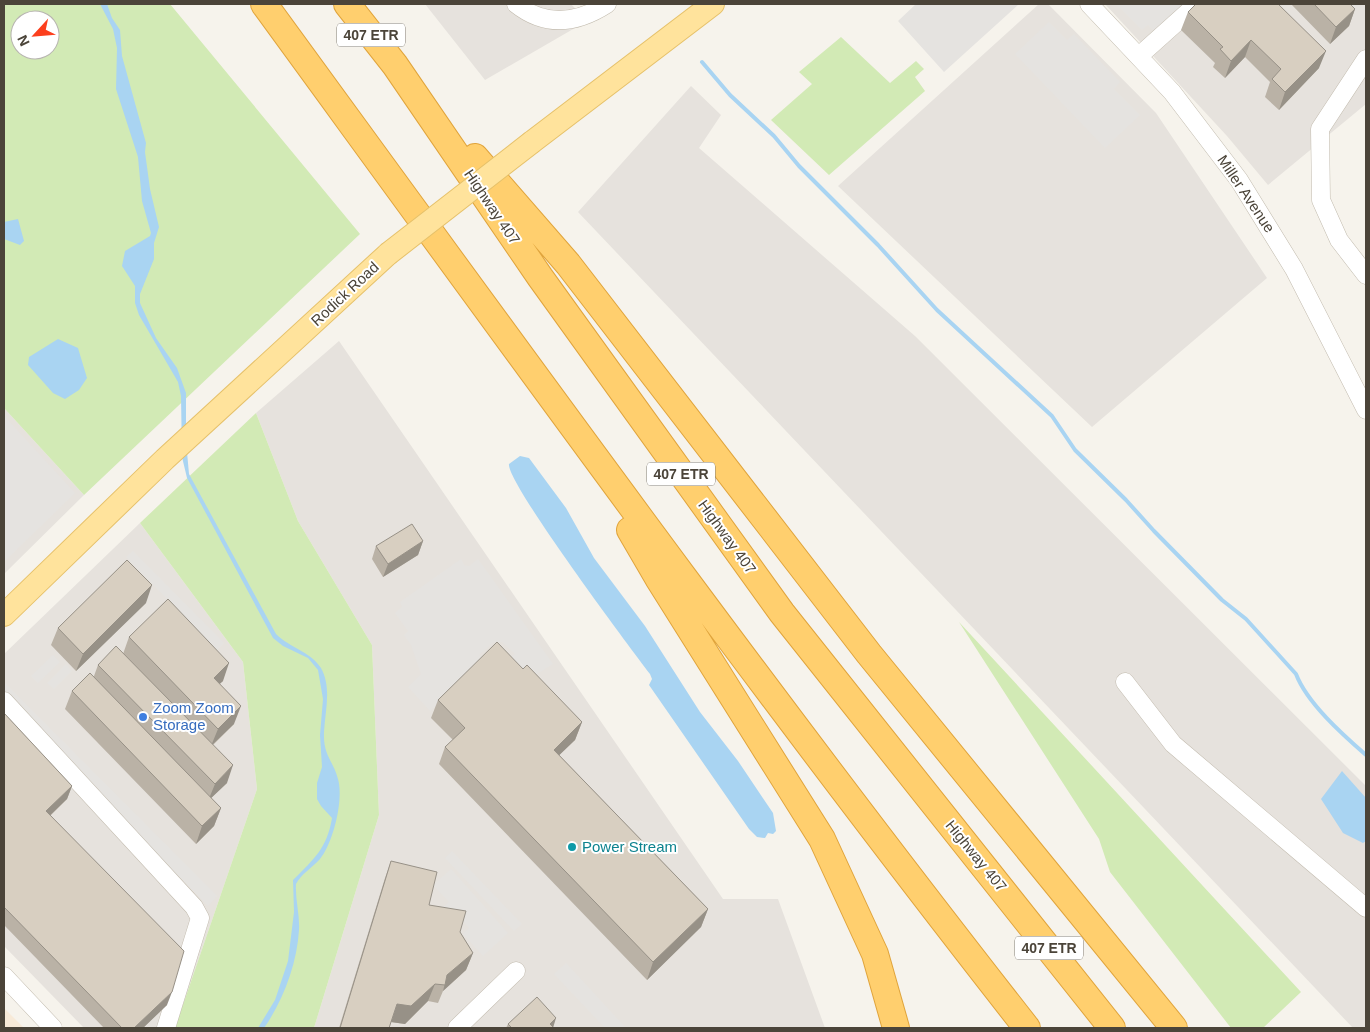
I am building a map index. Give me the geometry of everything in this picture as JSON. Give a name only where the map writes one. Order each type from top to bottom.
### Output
[{"type":"highway","points":[[264,4],[724,634],[904,871],[1027,1028]]},
{"type":"highway","name":"Highway 407","points":[[347,4],[395,66],[540,277],[782,613],[1112,1028]]},
{"type":"highway","points":[[395,66],[568,264],[869,654],[1174,1028]]},
{"type":"highway","points":[[564,415],[658,578],[822,839],[875,954],[896,1028]]},
{"type":"highway","points":[[1077,907],[1193,1028]]},
{"type":"main road","name":"Rodick Road","points":[[4,615],[165,459],[388,254],[713,4]]},
{"type":"street","points":[[516,4],[526,12],[543,20],[560,22],[596,11],[607,4]]},
{"type":"street","name":"Miller Avenue","points":[[1089,4],[1172,92],[1239,180],[1294,269],[1365,402]]},
{"type":"street","points":[[1140,56],[1197,4]]},
{"type":"street","points":[[1366,59],[1320,129],[1321,200],[1339,240],[1366,275]]},
{"type":"street","points":[[1125,682],[1173,744],[1366,908]]},
{"type":"street","points":[[4,701],[194,907],[200,918],[166,1028]]},
{"type":"street","points":[[457,1028],[516,970]]},
{"type":"street","points":[[4,976],[54,1028]]},
{"type":"shaded area","points":[[425,4],[571,4],[587,21],[485,80]]},
{"type":"shaded area","points":[[916,4],[1019,4],[944,72],[898,21]]},
{"type":"shaded area","points":[[1039,4],[1048,4],[1156,113],[1267,278],[1092,427],[838,186]]},
{"type":"shaded area","points":[[1105,4],[1366,4],[1366,104],[1268,185],[1227,136]]},
{"type":"shaded area","points":[[1116,4],[1183,4],[1154,31],[1148,25],[1142,30]]},
{"type":"shaded area","points":[[1049,22],[1067,40],[1074,34],[1120,82],[1114,89],[1140,115],[1105,148],[1015,54]]},
{"type":"shaded area","points":[[691,86],[721,115],[699,148],[915,336],[1366,786],[1366,1028],[1353,1028],[578,212]]},
{"type":"shaded area","points":[[339,341],[723,899],[778,899],[825,1028],[314,1028],[379,815],[372,645],[298,521],[256,413]]},
{"type":"shaded area","points":[[4,408],[84,495],[4,574]]},
{"type":"shaded area","points":[[4,416],[75,493],[4,562]]},
{"type":"shaded area","points":[[140,523],[243,662],[257,789],[175,1028],[84,1028],[4,946],[4,654]]},
{"type":"shaded area","points":[[133,551],[224,643],[217,650],[126,557]]},
{"type":"shaded area","points":[[461,559],[464,565],[469,566],[478,559],[553,664],[524,682],[507,661],[515,654],[502,642],[494,642],[479,655],[485,661],[430,711],[408,687],[421,674],[411,645],[404,635],[408,631],[395,613],[402,607],[400,602]]},
{"type":"shaded area","points":[[53,655],[60,662],[38,683],[31,676]]},
{"type":"shaded area","points":[[66,664],[72,671],[54,689],[47,683]]},
{"type":"shaded area","points":[[4,682],[217,896],[208,906],[83,779],[71,791],[47,767],[4,708]]},
{"type":"shaded area","points":[[452,851],[522,924],[514,931],[445,858]]},
{"type":"shaded area","points":[[451,869],[508,933],[483,956],[463,934],[469,928],[457,914],[441,909],[449,902],[433,885]]},
{"type":"shaded area","points":[[566,963],[626,1028],[605,1028],[554,974]]},
{"type":"shaded area","points":[[4,1008],[24,1028],[4,1028]]},
{"type":"green space","points":[[4,4],[170,4],[360,234],[84,495],[4,408]]},
{"type":"green space","points":[[841,37],[890,83],[916,61],[924,69],[915,77],[925,91],[829,175],[771,120],[812,84],[799,72]]},
{"type":"green space","points":[[256,413],[298,521],[372,645],[379,815],[314,1028],[175,1028],[257,789],[243,662],[140,523]]},
{"type":"green space","points":[[959,622],[1301,992],[1263,1028],[1231,1028],[1110,872],[1099,839]]},
{"type":"water","points":[[100,4],[107,4],[112,18],[120,30],[122,56],[146,143],[145,152],[150,189],[159,227],[154,243],[154,259],[140,294],[140,303],[156,338],[177,368],[186,393],[186,441],[189,474],[276,634],[311,657],[321,668],[326,683],[327,700],[324,740],[338,779],[340,798],[336,821],[325,852],[296,884],[299,924],[298,943],[288,982],[264,1028],[258,1028],[275,1000],[288,961],[294,912],[293,880],[313,859],[323,845],[332,818],[317,799],[317,783],[322,767],[320,735],[323,699],[318,670],[308,658],[283,646],[273,638],[187,478],[182,457],[181,396],[178,382],[139,315],[135,303],[135,286],[122,266],[125,251],[150,236],[151,233],[142,201],[138,157],[116,89],[117,48],[113,29]]},
{"type":"water","points":[[18,219],[24,241],[20,245],[4,239],[4,222]]},
{"type":"water","points":[[58,339],[78,348],[87,378],[79,390],[65,399],[53,393],[28,365],[29,357]]},
{"type":"water","points":[[520,456],[529,458],[566,508],[594,558],[645,626],[700,712],[738,761],[773,813],[776,831],[773,834],[768,833],[765,838],[757,837],[749,829],[649,685],[652,679],[650,674],[547,532],[513,477],[509,464]]},
{"type":"water","points":[[1342,771],[1366,798],[1366,841],[1363,843],[1343,833],[1321,799]]},
{"type":"building","points":[[1196,4],[1278,4],[1326,51],[1285,92],[1272,79],[1281,69],[1251,40],[1231,61],[1220,49],[1223,47],[1188,12]]},
{"type":"building","points":[[1314,4],[1350,4],[1355,9],[1336,27]]},
{"type":"building","points":[[412,524],[423,541],[388,564],[376,546]]},
{"type":"building","points":[[127,560],[152,585],[83,654],[58,628]]},
{"type":"building","points":[[168,599],[229,663],[214,678],[241,706],[218,729],[129,637]]},
{"type":"building","name":"Power Stream","points":[[497,642],[523,669],[527,665],[582,722],[554,750],[708,909],[653,962],[445,747],[465,728],[438,700]]},
{"type":"building","points":[[116,646],[233,765],[215,784],[98,665]]},
{"type":"building","points":[[90,673],[221,808],[202,826],[72,691]]},
{"type":"building","points":[[4,713],[72,786],[46,811],[184,951],[172,992],[134,1028],[122,1028],[4,907]]},
{"type":"building","points":[[391,861],[437,872],[429,905],[466,911],[460,932],[473,953],[447,975],[445,985],[435,984],[411,1006],[397,1004],[389,1028],[340,1028]]},
{"type":"building","points":[[537,997],[556,1018],[550,1024],[554,1028],[512,1028],[508,1024]]},
{"type":"waterway","points":[[702,62],[730,95],[774,136],[799,166],[878,245],[937,310],[1052,416],[1075,450],[1222,600],[1246,619],[1296,674],[1301,685],[1317,707],[1366,755]]},
{"type":"place","name":"Zoom Zoom Storage","points":[[143,717]]},
{"type":"place","name":"Power Stream","points":[[572,847]]}]
